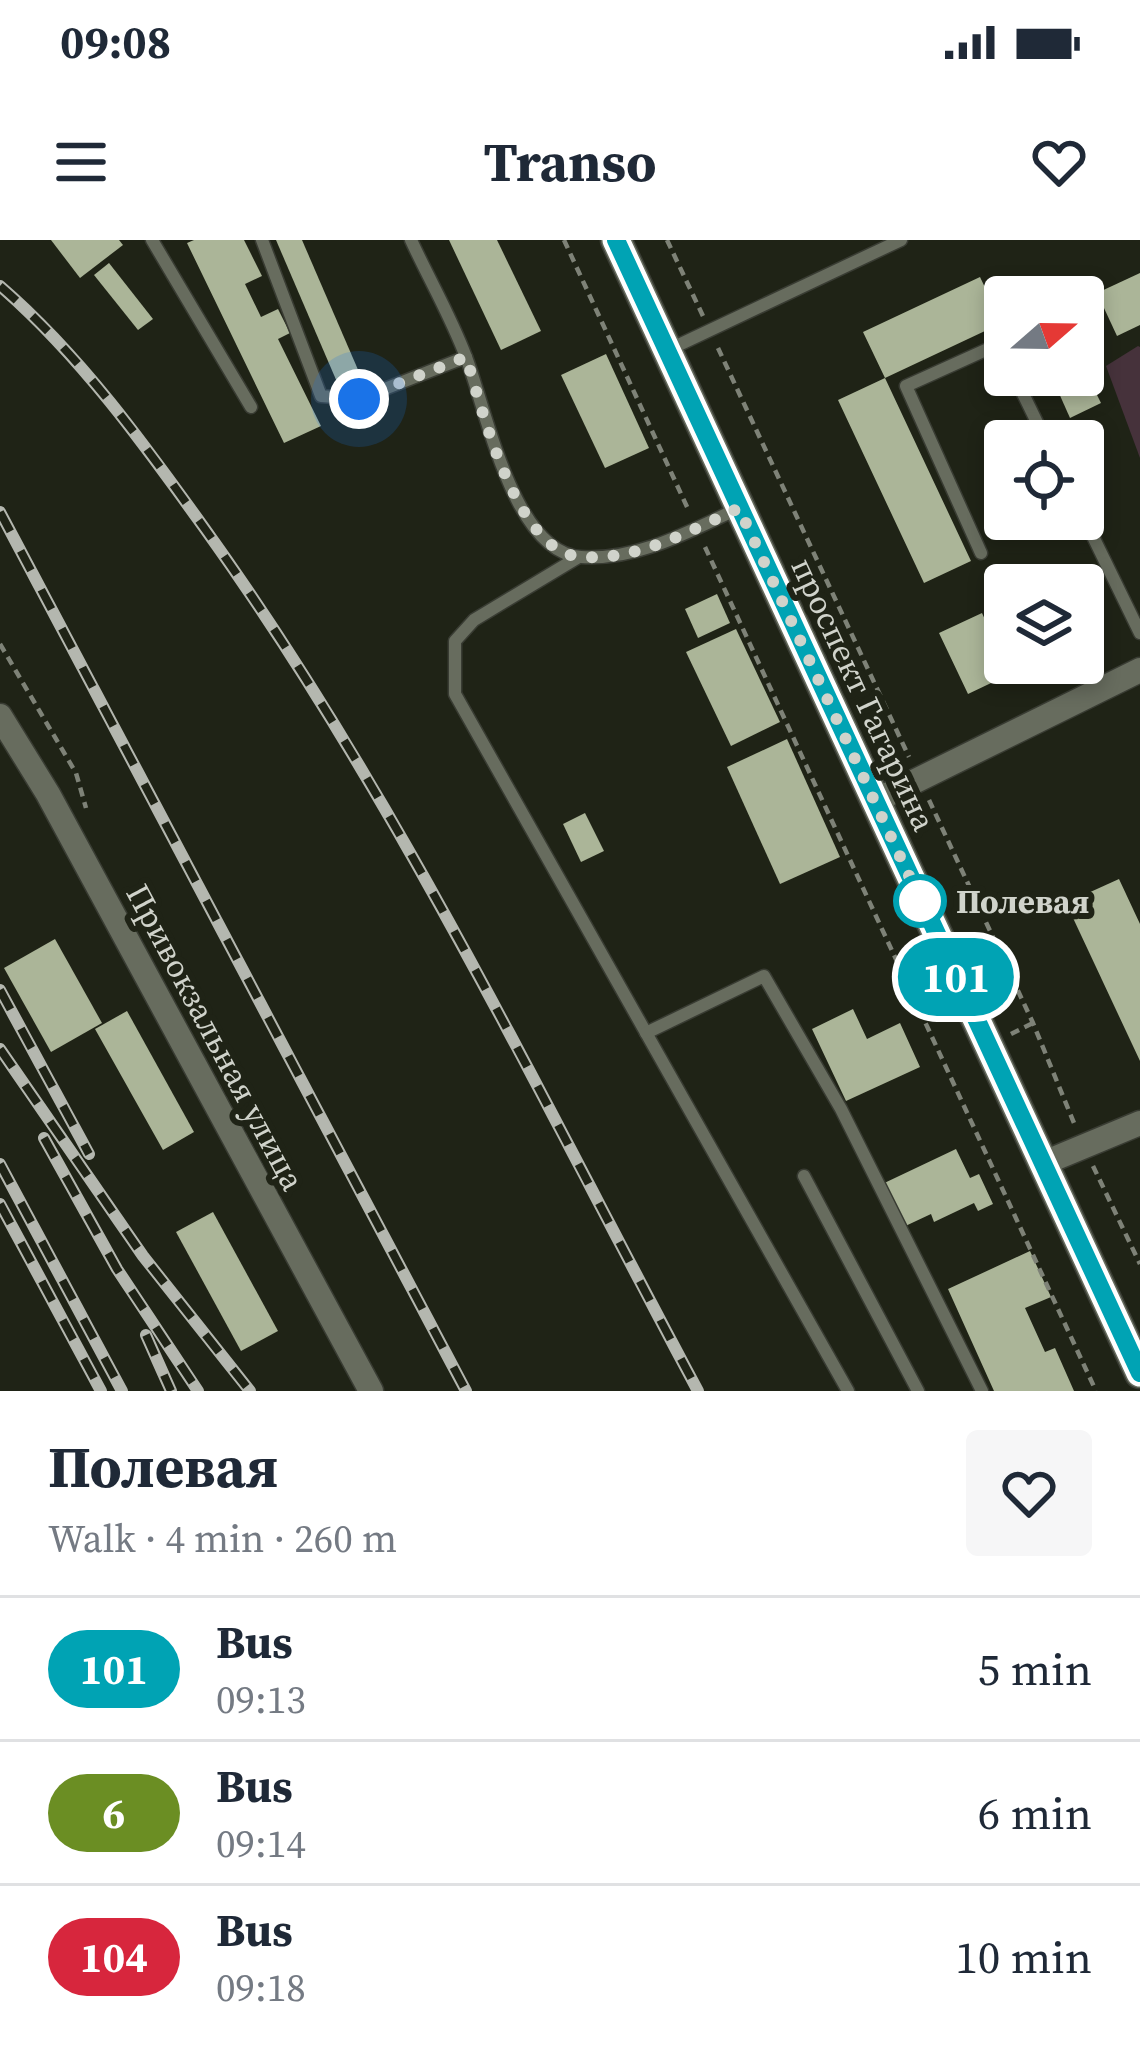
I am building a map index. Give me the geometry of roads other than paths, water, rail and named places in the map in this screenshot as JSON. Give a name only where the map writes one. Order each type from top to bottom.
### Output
[{"type":"main road","name":"проспект Гагарина","points":[[616,240],[1140,1373]]},
{"type":"street","points":[[873,802],[1140,670]]},
{"type":"street","name":"Привокзальная улица","points":[[0,716],[48,794],[371,1391]]},
{"type":"street","points":[[1044,1162],[1140,1123]]},
{"type":"lane","points":[[152,240],[251,407]]},
{"type":"lane","points":[[262,240],[321,396],[359,399],[466,357]]},
{"type":"lane","points":[[411,240],[466,357],[505,478],[544,539],[577,558]]},
{"type":"lane","points":[[667,351],[902,240]]},
{"type":"lane","points":[[981,553],[906,386],[984,351]]},
{"type":"lane","points":[[739,508],[643,550],[577,558],[474,620],[455,641],[454,694],[848,1391]]},
{"type":"lane","points":[[1095,540],[1140,632]]},
{"type":"lane","points":[[646,1033],[764,976],[841,1109],[982,1391]]},
{"type":"lane","points":[[804,1176],[918,1391]]},
{"type":"railway","points":[[0,286],[57,341],[134,433],[205,529],[342,736],[465,952],[698,1391]]},
{"type":"railway","points":[[0,512],[466,1391]]},
{"type":"railway","points":[[0,990],[89,1154]]},
{"type":"railway","points":[[0,1049],[143,1256],[250,1391]]},
{"type":"railway","points":[[44,1138],[117,1269],[198,1391]]},
{"type":"railway","points":[[0,1164],[122,1391]]},
{"type":"railway","points":[[0,1204],[101,1391]]},
{"type":"railway","points":[[146,1335],[171,1391]]},
{"type":"place","name":"Полевая","points":[[920,901]]}]
